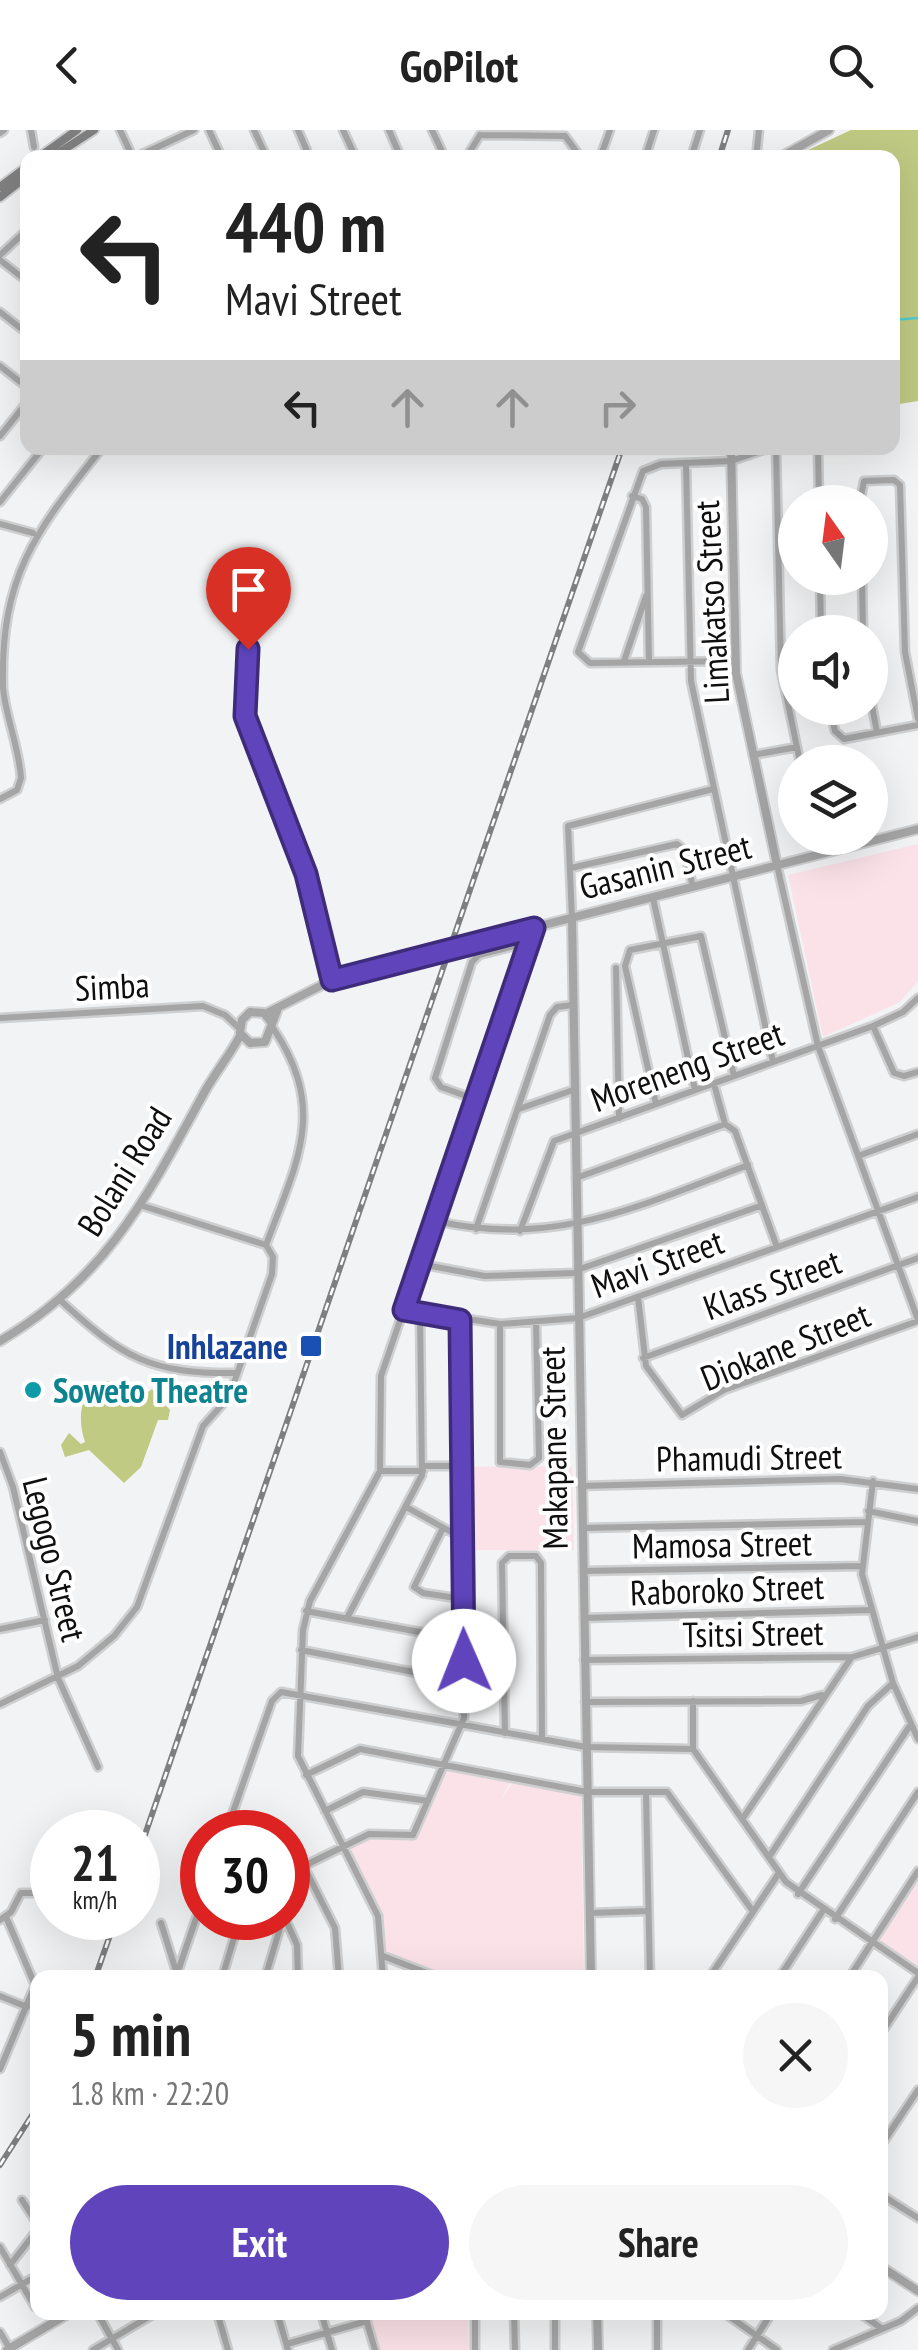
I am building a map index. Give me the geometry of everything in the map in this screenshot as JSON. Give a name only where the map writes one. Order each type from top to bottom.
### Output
[{"type":"main road","points":[[49,150],[77,130]]},
{"type":"main road","points":[[63,150],[94,130]]},
{"type":"main road","points":[[0,197],[20,181]]},
{"type":"street","points":[[31,130],[34,148]]},
{"type":"street","points":[[150,150],[194,130]]},
{"type":"street","points":[[804,130],[806,141]]},
{"type":"street","points":[[792,150],[829,130]]},
{"type":"street","points":[[479,133],[566,133]]},
{"type":"street","points":[[20,237],[0,257],[20,275]]},
{"type":"street","points":[[0,312],[20,328]]},
{"type":"street","points":[[0,436],[20,411]]},
{"type":"street","points":[[0,502],[37,455]]},
{"type":"street","points":[[0,799],[19,786],[19,762],[2,689],[4,601],[33,534],[96,455]]},
{"type":"street","name":"Limakatso Street","points":[[732,455],[735,661],[753,756],[818,1046],[918,1320]]},
{"type":"street","points":[[735,661],[590,663],[582,661],[578,652],[638,476],[655,465],[732,461],[749,455]]},
{"type":"street","points":[[776,455],[780,670],[797,745]]},
{"type":"street","points":[[818,455],[818,485]]},
{"type":"street","points":[[686,463],[690,661],[713,789],[773,1062]]},
{"type":"street","points":[[834,725],[844,739],[918,722],[905,652],[901,487],[894,480],[870,480],[864,485]]},
{"type":"street","points":[[632,496],[641,498],[646,508],[649,661]]},
{"type":"street","points":[[0,524],[33,534]]},
{"type":"street","points":[[624,661],[648,596]]},
{"type":"street","points":[[251,635],[243,694],[245,716],[306,874],[332,980]]},
{"type":"street","points":[[876,725],[877,732]]},
{"type":"street","points":[[753,756],[778,751]]},
{"type":"street","points":[[572,918],[568,826],[713,789]]},
{"type":"street","name":"Gasanin Street","points":[[888,837],[918,829]]},
{"type":"street","points":[[571,868],[677,844],[683,847],[693,887]]},
{"type":"street","name":"Gasanin Street","points":[[270,1021],[281,1008],[332,980],[816,855]]},
{"type":"street","points":[[653,898],[695,1090]]},
{"type":"street","name":"Makapane Street","points":[[572,918],[572,1090],[591,1970]]},
{"type":"street","points":[[383,1970],[378,1916],[306,1776],[296,1745],[306,1611],[380,1471],[381,1376],[534,928]]},
{"type":"street","points":[[656,1104],[628,977],[625,957],[630,950],[699,934],[706,946],[734,1076]]},
{"type":"street","points":[[477,1100],[439,1086],[435,1078],[472,962],[479,955],[530,942]]},
{"type":"street","points":[[616,968],[619,1118]]},
{"type":"street","points":[[616,984],[628,977]]},
{"type":"street","name":"Moreneng Street","points":[[573,1134],[873,1026],[903,1012],[918,998]]},
{"type":"street","points":[[476,1229],[552,1012],[572,1005]]},
{"type":"street","name":"Simba","points":[[0,1018],[198,1006],[225,1015],[245,1016]]},
{"type":"street","points":[[243,1035],[245,1016],[254,1011],[270,1021],[302,1082],[304,1130],[266,1246]]},
{"type":"street","points":[[225,1015],[243,1035],[258,1044],[268,1038]]},
{"type":"street","points":[[268,1038],[270,1021]]},
{"type":"street","points":[[873,1026],[894,1074],[918,1072]]},
{"type":"street","name":"Bolani Road","points":[[0,1341],[60,1300],[104,1258],[143,1206],[204,1092],[243,1035]]},
{"type":"street","points":[[268,1038],[284,1044]]},
{"type":"street","points":[[714,1084],[725,1124]]},
{"type":"street","points":[[518,1109],[572,1090]]},
{"type":"street","points":[[574,1178],[725,1124],[734,1128],[744,1166],[777,1247]]},
{"type":"street","points":[[520,1231],[550,1145],[573,1134]]},
{"type":"street","points":[[858,1156],[918,1134]]},
{"type":"street","points":[[436,1222],[520,1231],[576,1226],[744,1166]]},
{"type":"street","name":"Mavi Street","points":[[404,1310],[500,1324],[578,1318],[918,1197]]},
{"type":"street","points":[[0,1704],[58,1678],[114,1636],[137,1606],[202,1426],[227,1400],[272,1274],[273,1257],[266,1246],[143,1206]]},
{"type":"street","points":[[420,1264],[485,1276],[576,1271],[760,1206]]},
{"type":"street","name":"Klass Street","points":[[643,1358],[918,1258]]},
{"type":"street","name":"Diokane Street","points":[[638,1298],[643,1358],[674,1409],[685,1415],[724,1390],[918,1320]]},
{"type":"street","points":[[60,1300],[108,1344],[131,1358],[170,1371],[236,1373]]},
{"type":"street","points":[[347,1618],[408,1508],[423,1469],[420,1312]]},
{"type":"street","points":[[310,1864],[369,1834],[410,1838],[464,1726],[460,1320]]},
{"type":"street","points":[[500,1324],[500,1462],[536,1464],[536,1322]]},
{"type":"street","name":"Legogo Street","points":[[0,1452],[13,1487],[58,1678],[98,1768]]},
{"type":"street","points":[[380,1471],[461,1466]]},
{"type":"street","points":[[873,1481],[861,1566],[893,1683],[918,1739]]},
{"type":"street","name":"Phamudi Street","points":[[581,1486],[873,1481],[917,1491]]},
{"type":"street","points":[[408,1508],[463,1538]]},
{"type":"street","points":[[868,1512],[918,1521]]},
{"type":"street","points":[[583,1528],[866,1522]]},
{"type":"street","points":[[442,1528],[414,1587],[423,1593],[463,1599]]},
{"type":"street","points":[[505,1733],[503,1560],[533,1555],[542,1563],[542,1740]]},
{"type":"street","name":"Mamosa Street","points":[[583,1572],[861,1566]]},
{"type":"street","name":"Raboroko Street","points":[[584,1618],[872,1610]]},
{"type":"street","points":[[306,1611],[463,1640]]},
{"type":"street","points":[[0,1629],[45,1620]]},
{"type":"street","name":"Tsitsi Street","points":[[584,1660],[852,1658],[918,1637]]},
{"type":"street","points":[[301,1650],[464,1682]]},
{"type":"street","points":[[744,1818],[822,1695],[852,1658]]},
{"type":"street","points":[[769,1856],[868,1706],[893,1683]]},
{"type":"street","points":[[234,1810],[272,1700],[281,1692],[298,1692],[586,1747],[692,1749]]},
{"type":"street","points":[[585,1702],[801,1700],[822,1695]]},
{"type":"street","points":[[693,1701],[692,1749],[779,1873],[822,1912],[918,1975],[888,2022]]},
{"type":"street","points":[[798,1894],[910,1726]]},
{"type":"street","points":[[306,1776],[360,1750],[587,1792],[667,1792],[676,1799],[752,1910]]},
{"type":"street","points":[[325,1811],[368,1792],[429,1802]]},
{"type":"street","points":[[646,1792],[650,1970]]},
{"type":"street","points":[[835,1919],[918,1792]]},
{"type":"street","points":[[854,1970],[918,1870]]},
{"type":"street","points":[[714,1970],[779,1873]]},
{"type":"street","points":[[310,1877],[337,1934],[339,1970]]},
{"type":"street","points":[[30,1893],[22,1893],[3,1919],[30,1971]]},
{"type":"street","points":[[590,1912],[649,1911]]},
{"type":"street","points":[[785,1970],[822,1912]]},
{"type":"street","points":[[161,1923],[176,1970]]},
{"type":"street","points":[[180,1970],[190,1940]]},
{"type":"street","points":[[224,1970],[233,1940]]},
{"type":"street","points":[[267,1970],[277,1940]]},
{"type":"street","points":[[295,1940],[298,1970]]},
{"type":"street","points":[[383,1956],[419,1970]]},
{"type":"street","points":[[0,1996],[27,2008]]},
{"type":"street","points":[[0,2069],[30,1998]]},
{"type":"street","points":[[888,2136],[918,2090]]},
{"type":"street","points":[[888,2199],[914,2216],[918,2202]]},
{"type":"street","points":[[22,2200],[30,2214]]},
{"type":"street","points":[[10,2265],[30,2238]]},
{"type":"street","points":[[0,2248],[30,2299]]},
{"type":"street","points":[[888,2271],[918,2292]]},
{"type":"street","points":[[0,2298],[30,2280]]},
{"type":"street","points":[[839,2349],[918,2308]]},
{"type":"street","points":[[0,2332],[9,2349],[58,2320]]},
{"type":"street","points":[[102,2320],[118,2350]]},
{"type":"street","points":[[93,2350],[144,2320]]},
{"type":"street","points":[[219,2320],[228,2350]]},
{"type":"street","points":[[280,2320],[288,2347],[358,2320]]},
{"type":"street","points":[[323,2320],[332,2350]]},
{"type":"street","points":[[366,2320],[375,2350]]},
{"type":"street","points":[[474,2320],[475,2350]]},
{"type":"street","points":[[514,2320],[515,2350]]},
{"type":"street","points":[[554,2320],[555,2350]]},
{"type":"street","points":[[598,2320],[598,2350]]},
{"type":"street","points":[[657,2320],[657,2346],[669,2350]]},
{"type":"street","points":[[735,2320],[777,2350]]},
{"type":"street","points":[[748,2350],[767,2320]]},
{"type":"street","points":[[870,2320],[882,2328]]},
{"type":"shaded area","points":[[918,844],[918,981],[900,1002],[823,1037],[788,875],[872,855],[888,855],[888,851]]},
{"type":"shaded area","points":[[572,1466],[574,1550],[466,1550],[464,1467]]},
{"type":"shaded area","points":[[448,1768],[511,1781],[499,1802],[516,1778],[581,1790],[584,1970],[426,1970],[386,1956],[383,1917],[348,1848],[371,1835],[407,1836]]},
{"type":"shaded area","points":[[918,1876],[918,1966],[878,1940]]},
{"type":"shaded area","points":[[369,2320],[468,2320],[469,2350],[378,2350]]},
{"type":"green space","points":[[851,130],[918,130],[918,401],[900,404],[900,150],[808,150]]},
{"type":"green space","points":[[108,1381],[131,1387],[142,1397],[152,1389],[170,1410],[168,1420],[158,1420],[141,1467],[124,1483],[89,1450],[65,1457],[61,1445],[69,1433],[81,1444],[85,1442],[81,1414],[86,1397]]},
{"type":"waterway","points":[[900,319],[918,318]]},
{"type":"railway","points":[[722,150],[728,130]]},
{"type":"railway","points":[[153,1810],[620,455]]},
{"type":"railway","points":[[98,1970],[108,1940]]},
{"type":"railway","points":[[0,2165],[30,2118]]},
{"type":"place","name":"Inhlazane","points":[[311,1346]]},
{"type":"place","name":"Soweto Theatre","points":[[33,1390]]},
{"type":"route","points":[[248,649],[245,716],[306,874],[332,980],[534,928],[404,1310],[460,1320],[464,1661]]}]
